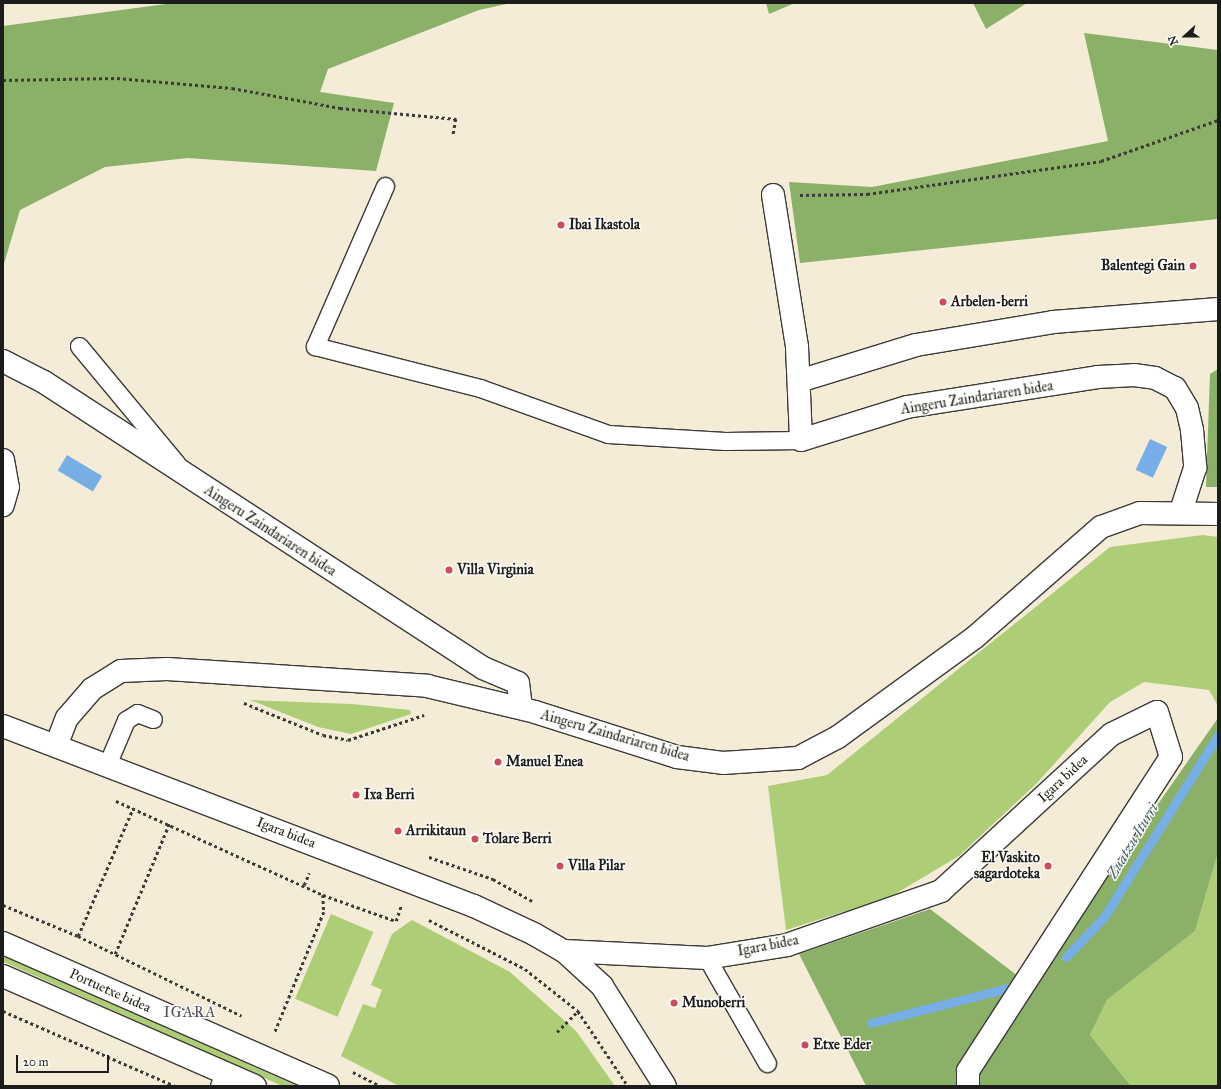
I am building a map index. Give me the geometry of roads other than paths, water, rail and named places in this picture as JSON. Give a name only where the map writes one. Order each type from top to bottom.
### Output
[{"type":"street","points":[[773,195],[797,346],[801,440]]},
{"type":"street","points":[[799,381],[916,346],[1053,322],[1218,309]]},
{"type":"street","name":"Aingeru Zaindariaren bidea","points":[[3,361],[44,382],[189,480],[483,668],[518,683],[521,708]]},
{"type":"street","name":"Aingeru Zaindariaren bidea","points":[[801,440],[907,406],[1098,377],[1134,375],[1155,378],[1175,388],[1187,408],[1192,430],[1195,468],[1181,511]]},
{"type":"street","points":[[3,460],[8,487],[3,505]]},
{"type":"street","name":"Aingeru Zaindariaren bidea","points":[[56,746],[67,718],[92,689],[122,670],[167,669],[427,686],[521,708],[678,757],[723,763],[798,758],[838,737],[974,638],[1101,527],[1140,513],[1181,511],[1218,514]]},
{"type":"street","name":"Igara bidea","points":[[564,951],[707,958],[787,945],[941,891],[1112,734],[1157,712],[1171,756],[968,1071],[968,1086]]},
{"type":"street","name":"Igara bidea","points":[[3,726],[474,906],[564,951],[602,986],[665,1086]]},
{"type":"street","name":"Portuetxe bidea","points":[[3,943],[328,1086]]},
{"type":"street","points":[[3,976],[221,1079],[255,1086]]},
{"type":"lane","points":[[385,186],[315,346],[480,388],[608,434],[725,441],[801,440]]},
{"type":"lane","points":[[79,346],[189,480]]},
{"type":"lane","points":[[106,766],[126,720],[137,713],[153,719]]},
{"type":"lane","points":[[707,958],[768,1064]]},
{"type":"water","points":[[1150,439],[1167,447],[1153,478],[1136,470]]},
{"type":"water","points":[[67,455],[102,476],[93,492],[58,470]]},
{"type":"waterway","name":"Zuatzu Iturri","points":[[1066,957],[1104,917],[1218,735]]},
{"type":"waterway","name":"Zuatzu Iturri","points":[[871,1023],[1008,988]]},
{"type":"place","name":"Ibai Ikastola","points":[[561,225]]},
{"type":"place","name":"Balentegi Gain","points":[[1193,266]]},
{"type":"place","name":"Arbelen-berri","points":[[943,302]]},
{"type":"place","name":"Villa Virginia","points":[[449,570]]},
{"type":"place","name":"Manuel Enea","points":[[498,762]]},
{"type":"place","name":"Ixa Berri","points":[[356,795]]},
{"type":"place","name":"Arrikitaun","points":[[398,831]]},
{"type":"place","name":"Tolare Berri","points":[[475,839]]},
{"type":"place","name":"Villa Pilar","points":[[560,866]]},
{"type":"place","name":"El Vaskito sagardoteka","points":[[1048,866]]},
{"type":"place","name":"Munoberri","points":[[674,1003]]},
{"type":"place","name":"Etxe Eder","points":[[805,1045]]},
{"type":"district","name":"IGARA","points":[[190,1013]]}]
